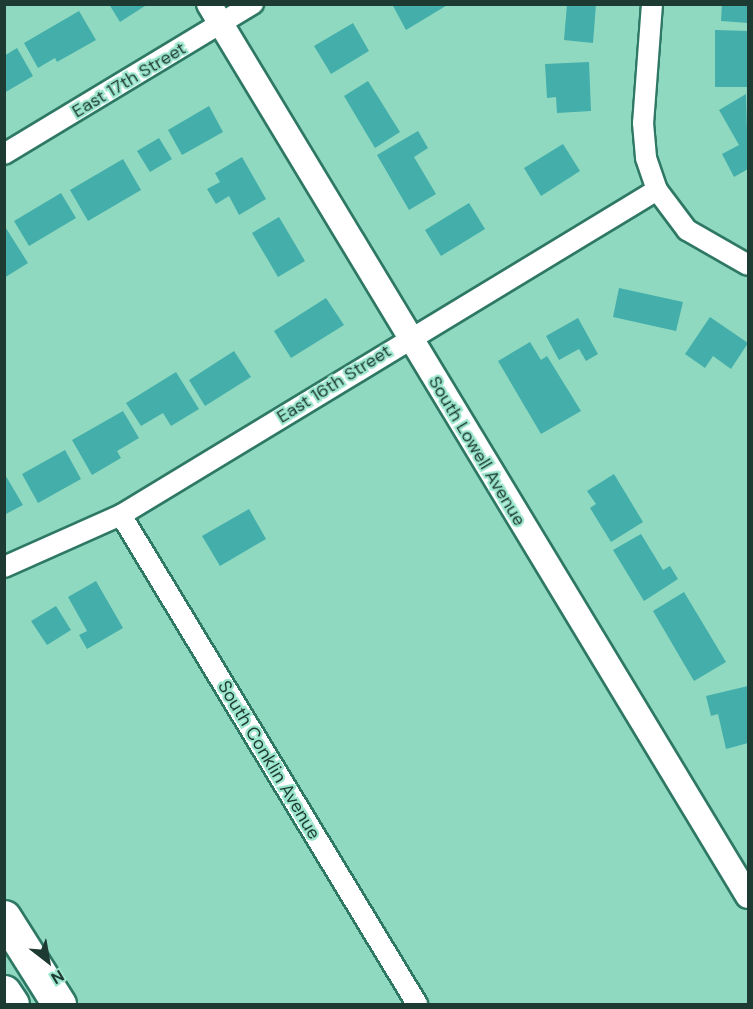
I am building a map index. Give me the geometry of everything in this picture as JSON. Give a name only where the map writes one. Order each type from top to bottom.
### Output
[{"type":"highway","points":[[4,917],[59,1005]]},
{"type":"highway","points":[[4,992],[12,1005]]},
{"type":"street","name":"East 17th Street","points":[[4,154],[215,14],[253,4]]},
{"type":"street","points":[[652,4],[643,123],[646,158],[657,190],[687,230],[748,266]]},
{"type":"street","name":"South Lowell Avenue","points":[[215,14],[408,338],[748,896]]},
{"type":"street","name":"East 16th Street","points":[[4,567],[121,515],[408,338],[657,190]]},
{"type":"street","name":"South Conklin Avenue","points":[[121,515],[417,1005]]},
{"type":"building","points":[[109,4],[148,4],[120,22]]},
{"type":"building","points":[[392,4],[449,4],[406,30]]},
{"type":"building","points":[[567,4],[596,4],[593,43],[564,40]]},
{"type":"building","points":[[722,4],[748,4],[748,23],[721,21]]},
{"type":"building","points":[[79,11],[96,40],[57,62],[55,58],[38,68],[24,43]]},
{"type":"building","points":[[353,23],[369,51],[331,74],[314,46]]},
{"type":"building","points":[[715,30],[748,31],[748,87],[715,87]]},
{"type":"building","points":[[17,48],[33,76],[4,93],[4,56]]},
{"type":"building","points":[[589,62],[591,111],[557,113],[556,97],[547,98],[545,64]]},
{"type":"building","points":[[368,81],[400,132],[375,148],[344,96]]},
{"type":"building","points":[[746,94],[748,169],[734,177],[722,154],[739,145],[719,110]]},
{"type":"building","points":[[209,106],[223,132],[182,155],[168,130]]},
{"type":"building","points":[[418,131],[428,148],[414,157],[436,194],[409,210],[377,155]]},
{"type":"building","points":[[159,138],[172,159],[150,172],[137,151]]},
{"type":"building","points":[[563,144],[580,171],[541,196],[524,168]]},
{"type":"building","points":[[242,157],[266,199],[239,215],[229,196],[216,204],[207,189],[220,182],[215,173]]},
{"type":"building","points":[[123,159],[141,190],[88,221],[70,190]]},
{"type":"building","points":[[61,193],[76,218],[29,246],[14,221]]},
{"type":"building","points":[[469,203],[485,229],[441,256],[425,230]]},
{"type":"building","points":[[279,217],[305,261],[278,277],[252,233]]},
{"type":"building","points":[[4,225],[28,263],[4,278]]},
{"type":"building","points":[[619,288],[683,302],[676,331],[613,317]]},
{"type":"building","points":[[326,298],[344,325],[291,358],[274,331]]},
{"type":"building","points":[[710,317],[748,343],[731,369],[713,356],[705,368],[685,354]]},
{"type":"building","points":[[578,318],[598,354],[586,361],[579,349],[559,360],[546,336]]},
{"type":"building","points":[[530,342],[541,360],[547,356],[581,411],[541,434],[498,361]]},
{"type":"building","points":[[234,351],[251,377],[205,406],[189,380]]},
{"type":"building","points":[[176,372],[199,409],[171,426],[163,413],[141,426],[126,403]]},
{"type":"building","points":[[123,411],[139,438],[117,451],[121,458],[92,475],[72,440]]},
{"type":"building","points":[[65,450],[81,479],[38,503],[22,474]]},
{"type":"building","points":[[4,473],[23,505],[4,515]]},
{"type":"building","points":[[614,474],[643,522],[611,542],[590,508],[596,504],[587,491]]},
{"type":"building","points":[[249,509],[266,539],[220,566],[202,536]]},
{"type":"building","points":[[641,534],[663,570],[670,566],[678,579],[644,601],[613,550]]},
{"type":"building","points":[[96,581],[123,628],[87,649],[79,635],[87,631],[68,597]]},
{"type":"building","points":[[684,592],[726,662],[694,681],[653,611]]},
{"type":"building","points":[[56,606],[71,630],[47,645],[31,621]]},
{"type":"building","points":[[748,686],[748,743],[726,749],[718,714],[711,716],[706,696]]}]
